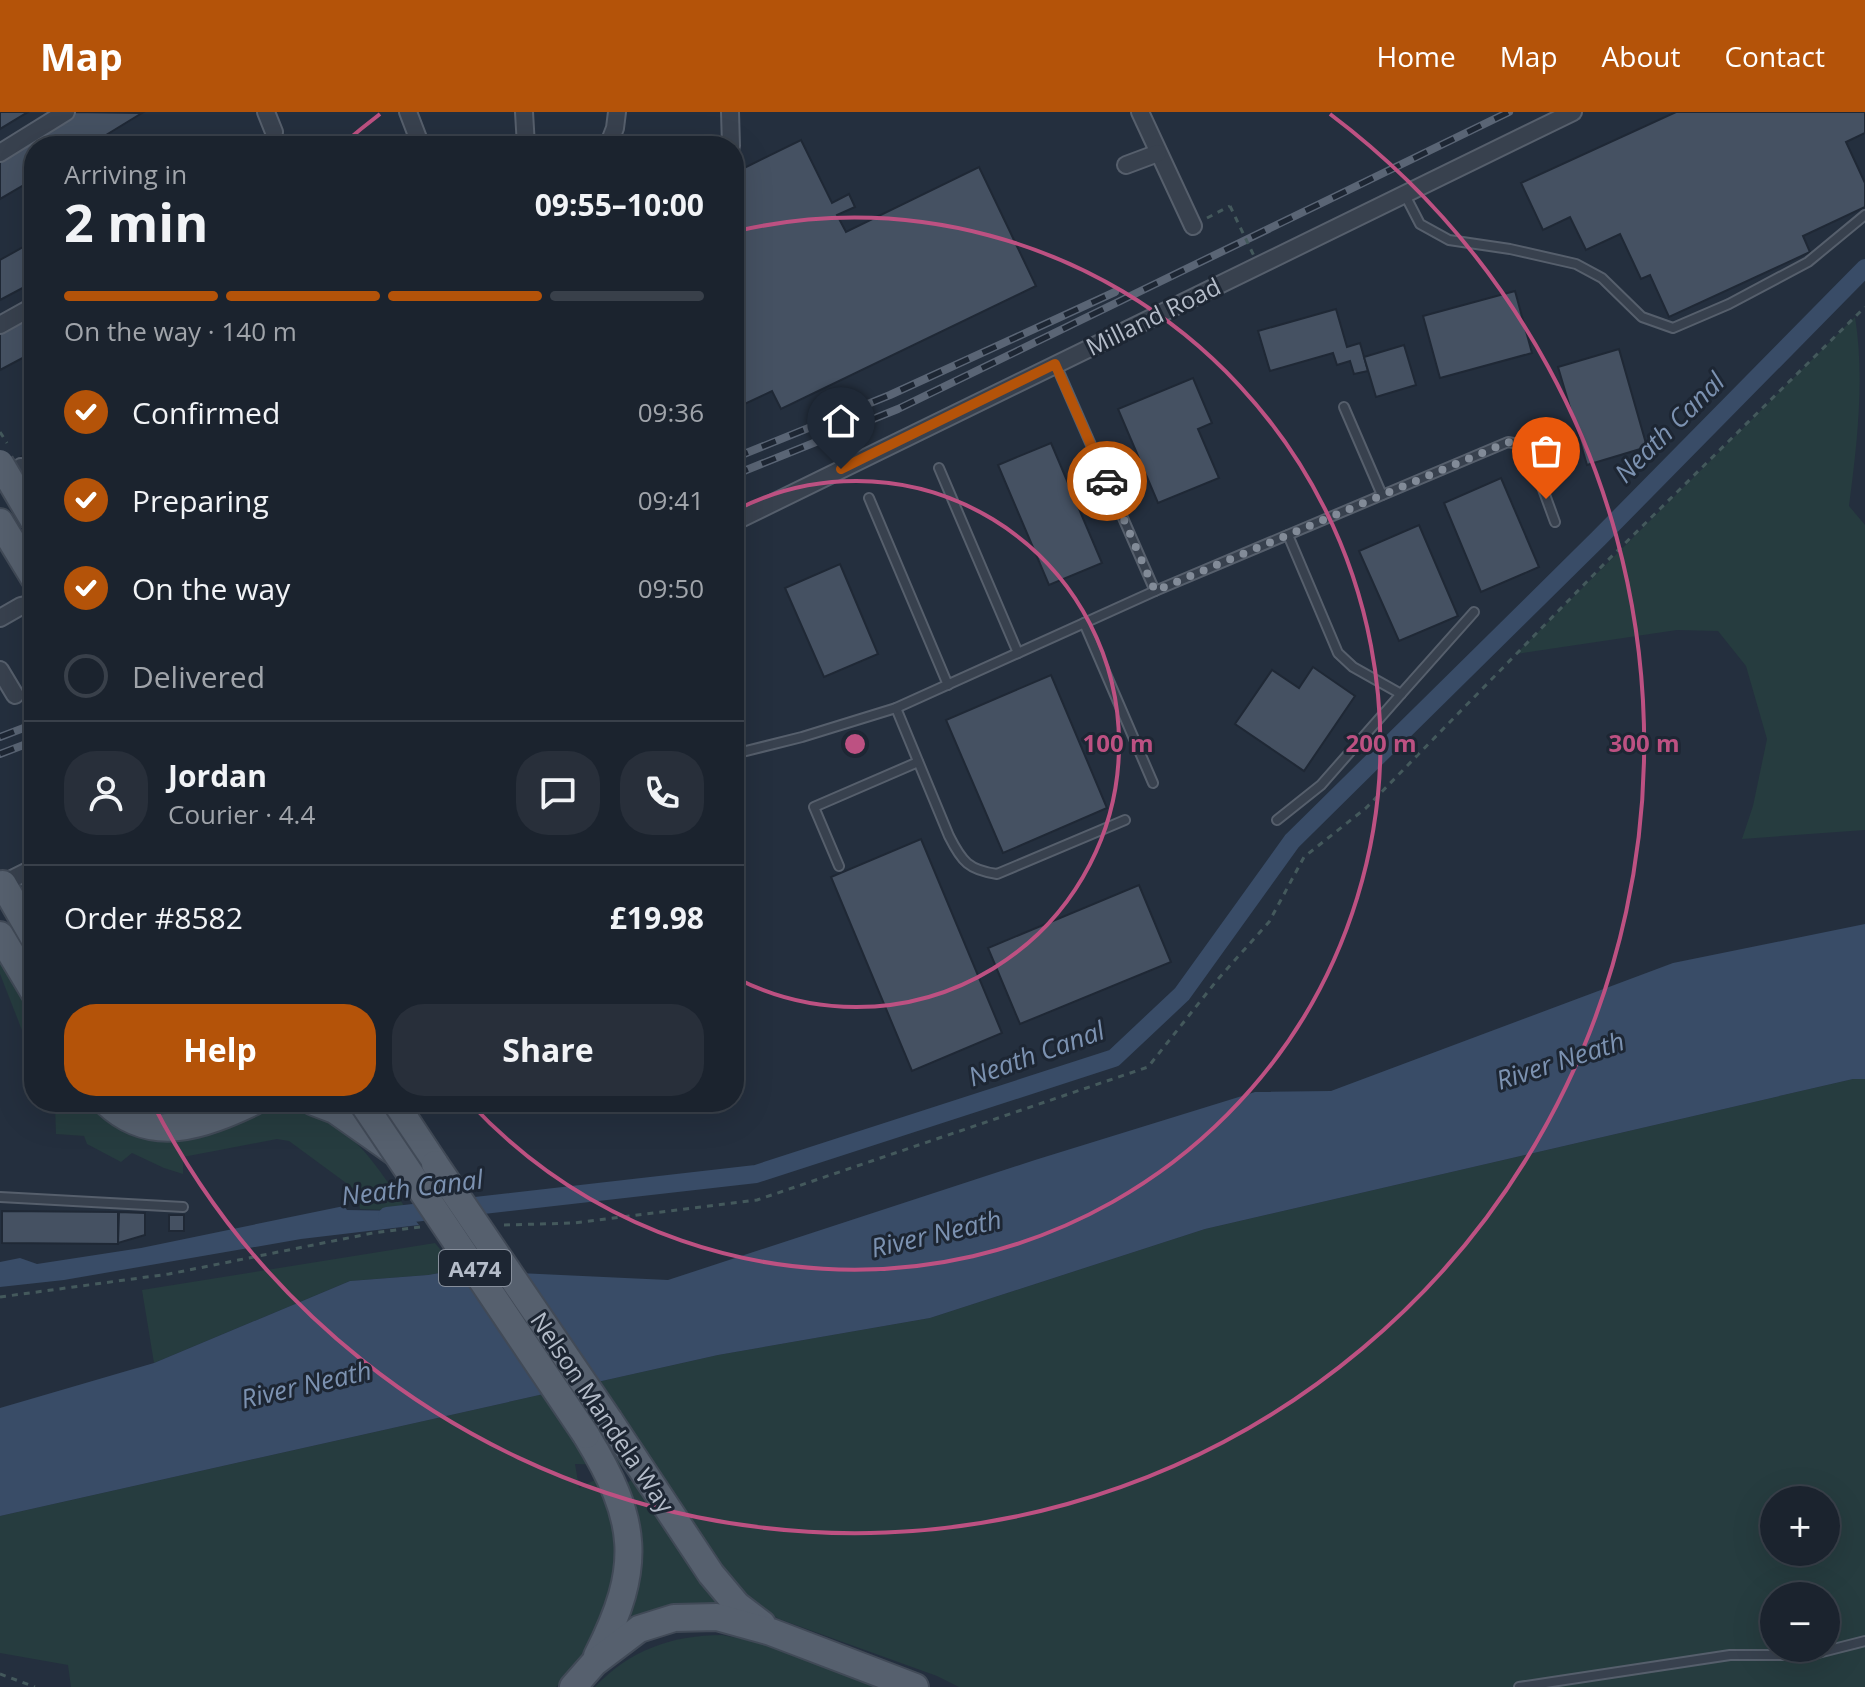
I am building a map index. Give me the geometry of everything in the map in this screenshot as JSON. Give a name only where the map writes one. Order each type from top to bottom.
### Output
[{"type":"main road","points":[[11,465],[24,497]]},
{"type":"main road","points":[[0,522],[24,562]]},
{"type":"main road","points":[[1,884],[24,922]]},
{"type":"main road","points":[[0,935],[24,975]]},
{"type":"main road","points":[[121,1112],[144,1124],[182,1128],[215,1120],[232,1112]]},
{"type":"main road","points":[[338,1112],[396,1153]]},
{"type":"main road","name":"Nelson Mandela Way","points":[[369,1112],[586,1435],[619,1495],[628,1526],[624,1590],[613,1625],[594,1663]]},
{"type":"main road","name":"Nelson Mandela Way","points":[[401,1112],[711,1574],[737,1605],[771,1632]]},
{"type":"main road","points":[[413,1112],[435,1164]]},
{"type":"main road","points":[[573,1687],[594,1663],[639,1629],[674,1618],[717,1617],[771,1632],[915,1687]]},
{"type":"street","points":[[266,112],[274,132]]},
{"type":"street","points":[[408,112],[417,136]]},
{"type":"street","points":[[524,112],[525,136]]},
{"type":"street","points":[[612,136],[617,112]]},
{"type":"street","points":[[730,112],[731,136]]},
{"type":"street","points":[[1140,112],[1193,226]]},
{"type":"street","name":"Milland Road","points":[[744,517],[1573,112]]},
{"type":"street","points":[[25,136],[58,114]]},
{"type":"street","points":[[0,153],[24,137]]},
{"type":"street","points":[[1126,165],[1158,153]]},
{"type":"street","points":[[0,325],[24,312]]},
{"type":"street","points":[[0,618],[24,605]]},
{"type":"street","points":[[0,670],[15,695]]},
{"type":"street","points":[[1,884],[24,873]]},
{"type":"lane","points":[[1404,194],[1420,224],[1449,240],[1510,249],[1576,264],[1602,278],[1642,317],[1673,328],[1729,304],[1808,262],[1865,215]]},
{"type":"lane","points":[[1055,364],[1155,591]]},
{"type":"lane","points":[[1344,407],[1382,495]]},
{"type":"lane","points":[[744,752],[896,708],[1155,591],[1508,442],[1519,444],[1529,451],[1555,522]]},
{"type":"lane","points":[[939,468],[1018,653]]},
{"type":"lane","points":[[869,498],[948,685]]},
{"type":"lane","points":[[1288,535],[1338,653],[1353,667],[1401,694]]},
{"type":"lane","points":[[1277,820],[1321,785],[1474,612]]},
{"type":"lane","points":[[1084,623],[1153,783]]},
{"type":"lane","points":[[896,708],[959,856],[976,871],[997,874],[1125,820]]},
{"type":"lane","points":[[839,866],[814,807],[918,762]]},
{"type":"lane","points":[[0,1197],[183,1207]]},
{"type":"lane","points":[[1519,1687],[1730,1655],[1810,1655],[1865,1641]]},
{"type":"path","points":[[1193,226],[1230,206],[1254,256]]},
{"type":"path","points":[[503,1225],[574,1223],[757,1200],[1148,1067],[1218,979],[1269,922],[1304,857],[1366,808],[1607,561],[1865,307]]},
{"type":"path","points":[[0,1297],[169,1274],[373,1233],[430,1225]]},
{"type":"path","points":[[0,1674],[35,1687]]},
{"type":"green space","points":[[1855,317],[1860,388],[1849,506],[1865,525],[1865,830],[1742,839],[1753,806],[1767,739],[1746,666],[1718,631],[1677,630],[1516,654]]},
{"type":"green space","points":[[0,951],[24,993],[24,1035],[0,974]]},
{"type":"green space","points":[[1853,1079],[1865,1079],[1865,1687],[959,1687],[937,1676],[779,1619],[754,1605],[723,1573],[652,1466],[575,1464],[579,1488],[595,1480],[617,1524],[620,1564],[611,1603],[578,1666],[556,1687],[71,1687],[68,1665],[0,1653],[0,1516],[718,1355],[930,1318],[1205,1229]]},
{"type":"green space","points":[[55,1112],[104,1112],[112,1119],[213,1112],[308,1112],[343,1131],[358,1144],[408,1211],[360,1209],[357,1191],[289,1141],[277,1139],[183,1157],[183,1174],[132,1153],[121,1162],[87,1144],[84,1136],[56,1134]]},
{"type":"green space","points":[[435,1243],[457,1270],[350,1281],[154,1363],[142,1290]]},
{"type":"green space","points":[[633,1479],[720,1608],[629,1625],[642,1553],[639,1517],[627,1483]]},
{"type":"green space","points":[[722,1635],[758,1642],[887,1687],[595,1687],[622,1663],[653,1647],[686,1638]]},
{"type":"water","name":"River Neath","points":[[1865,924],[1865,1079],[1853,1079],[1205,1229],[930,1318],[718,1355],[0,1516],[0,1408],[154,1363],[350,1281],[457,1270],[668,1280],[1255,1092],[1331,1091],[1673,963]]},
{"type":"water","points":[[344,1206],[347,1210],[408,1211],[419,1225],[301,1239],[64,1280],[0,1287],[0,1262],[20,1258],[37,1264],[141,1248]]},
{"type":"building","points":[[0,112],[28,112],[0,129]]},
{"type":"building","points":[[69,112],[142,113],[104,136],[30,136]]},
{"type":"building","points":[[1676,112],[1865,112],[1865,133],[1846,142],[1865,183],[1865,207],[1803,236],[1810,252],[1669,317],[1650,275],[1641,279],[1620,234],[1586,250],[1570,217],[1543,230],[1521,183]]},
{"type":"building","points":[[24,139],[24,185],[0,199],[0,154]]},
{"type":"building","points":[[801,140],[832,203],[849,194],[855,207],[837,215],[846,232],[979,167],[1036,286],[781,409],[772,391],[744,404],[744,168]]},
{"type":"building","points":[[24,247],[24,287],[0,300],[0,260]]},
{"type":"building","points":[[1515,291],[1532,353],[1440,378],[1423,316]]},
{"type":"building","points":[[1336,309],[1347,347],[1360,343],[1368,371],[1354,374],[1350,361],[1337,365],[1333,353],[1270,371],[1258,331]]},
{"type":"building","points":[[24,314],[24,357],[0,370],[0,327]]},
{"type":"building","points":[[1404,345],[1416,385],[1376,397],[1364,357]]},
{"type":"building","points":[[1619,349],[1647,447],[1587,465],[1558,367]]},
{"type":"building","points":[[1193,378],[1212,423],[1198,429],[1219,478],[1158,503],[1118,409]]},
{"type":"building","points":[[1051,443],[1102,563],[1049,585],[998,465]]},
{"type":"building","points":[[1501,478],[1539,567],[1481,592],[1444,503]]},
{"type":"building","points":[[1419,525],[1458,616],[1399,641],[1359,551]]},
{"type":"building","points":[[840,564],[878,654],[824,677],[785,588]]},
{"type":"building","points":[[1313,667],[1355,696],[1304,771],[1235,724],[1272,670],[1299,688]]},
{"type":"building","points":[[1051,675],[1107,808],[1003,853],[946,720]]},
{"type":"building","points":[[921,839],[1002,1033],[912,1071],[831,877]]},
{"type":"building","points":[[1139,885],[1171,962],[1020,1024],[988,948]]},
{"type":"building","points":[[2,1211],[118,1212],[118,1244],[2,1243]]},
{"type":"building","points":[[119,1212],[145,1213],[145,1235],[118,1243]]},
{"type":"building","points":[[169,1215],[184,1215],[184,1231],[169,1231]]},
{"type":"waterway","name":"Neath Canal","points":[[387,1216],[756,1174],[1114,1058],[1182,994],[1292,841],[1599,538],[1865,268]]},
{"type":"railway","points":[[744,471],[898,409],[1509,112]]},
{"type":"railway","points":[[744,454],[890,395],[1115,292]]},
{"type":"railway","points":[[0,737],[24,728]]},
{"type":"railway","points":[[0,754],[24,745]]},
{"type":"way so far","points":[[1107,481],[1155,591],[1508,442],[1519,444],[1529,451],[1546,499]]},
{"type":"route","points":[[841,469],[1055,364],[1107,481]]}]
